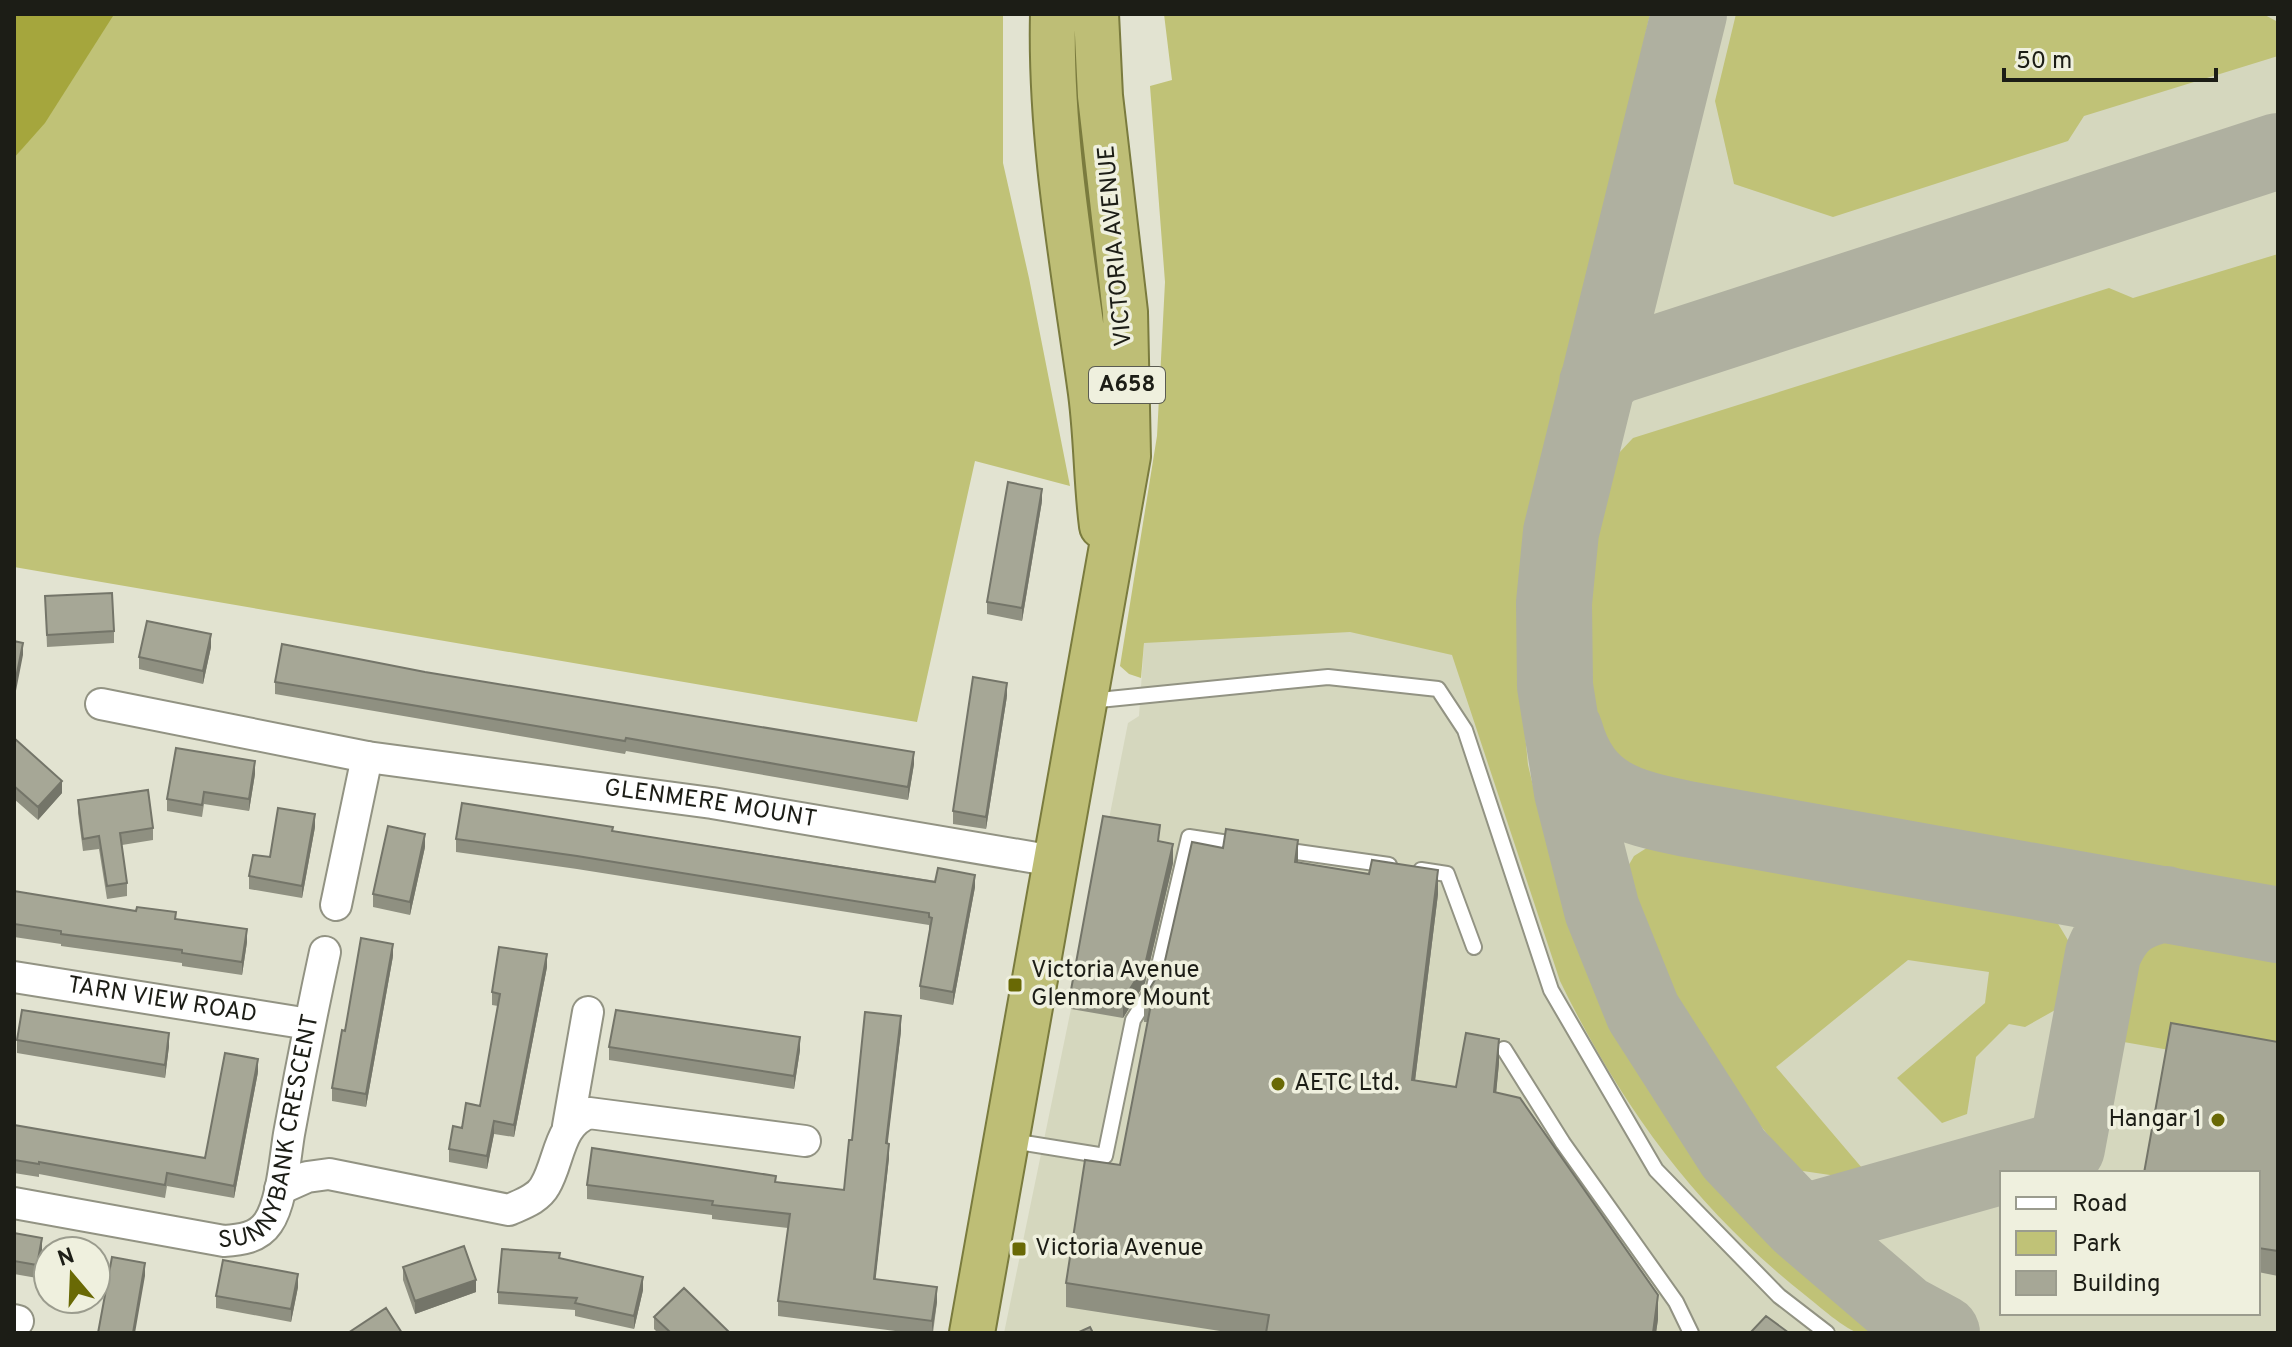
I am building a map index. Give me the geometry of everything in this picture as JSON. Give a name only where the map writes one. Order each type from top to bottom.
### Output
[{"type":"highway","name":"VICTORIA AVENUE","points":[[1053,14],[1052,71],[1072,257],[1091,391],[1095,473],[1107,573]]},
{"type":"highway","name":"VICTORIA AVENUE","points":[[972,1333],[1128,456],[1125,312],[1100,96],[1096,14]]},
{"type":"street","name":"GLENMERE MOUNT","points":[[101,704],[367,757],[712,803],[1054,861]]},
{"type":"street","points":[[336,905],[367,757]]},
{"type":"street","name":"SUNNYBANK CRESCENT","points":[[14,1203],[224,1241],[243,1240],[259,1232],[269,1223],[280,1189],[325,952]]},
{"type":"street","name":"TARN VIEW ROAD","points":[[14,977],[309,1024]]},
{"type":"street","points":[[280,1189],[307,1177],[329,1174],[509,1210],[529,1202],[544,1188],[568,1126],[588,1012]]},
{"type":"street","points":[[568,1126],[577,1117],[589,1113],[805,1141]]},
{"type":"lane","points":[[1085,702],[1328,677],[1438,689],[1465,730],[1551,990],[1656,1170],[1779,1296],[1827,1333]]},
{"type":"lane","points":[[1004,1140],[1105,1156],[1133,1020],[1154,987],[1189,837],[1447,874],[1474,947]]},
{"type":"lane","points":[[1504,1049],[1563,1143],[1676,1302],[1691,1333]]},
{"type":"shaded area","points":[[14,14],[113,16],[45,123],[14,158]]},
{"type":"shaded area","points":[[1211,14],[2278,14],[2278,1333],[1004,1333],[1071,1009],[1103,835],[1107,829],[1128,723],[1139,716],[1144,643]]},
{"type":"green space","points":[[14,14],[1003,14],[1003,163],[1070,486],[975,461],[917,722],[14,567],[14,158],[51,113]]},
{"type":"green space","points":[[1164,14],[1650,14],[1535,517],[1519,670],[1528,765],[1555,877],[1589,971],[1640,1068],[1700,1152],[1774,1237],[1782,1238],[1799,1263],[1850,1303],[1896,1333],[1864,1334],[1854,1331],[1765,1262],[1695,1190],[1635,1112],[1560,981],[1452,655],[1350,632],[1144,643],[1141,678],[1129,674],[1120,666],[1157,436],[1165,282],[1150,86],[1172,80]]},
{"type":"green space","points":[[1736,14],[2263,14],[2278,22],[2278,56],[2084,116],[2068,141],[1833,217],[1734,184],[1715,101]]},
{"type":"green space","points":[[2278,254],[2278,896],[1633,779],[1600,749],[1591,703],[1590,608],[1603,470],[1633,438],[2109,288],[2133,298]]},
{"type":"green space","points":[[1653,844],[2051,912],[2078,957],[2064,1005],[2025,1027],[2009,1024],[1976,1057],[1967,1114],[1942,1123],[1897,1078],[1985,1003],[1989,972],[1908,960],[1776,1067],[1862,1168],[1837,1176],[1796,1170],[1732,1090],[1670,990],[1623,875],[1634,856]]},
{"type":"green space","points":[[2169,938],[2278,955],[2278,1069],[2118,1041],[2115,1004],[2120,978],[2136,957]]},
{"type":"building","points":[[1008,482],[1042,489],[1022,608],[987,602]]},
{"type":"building","points":[[112,593],[114,631],[47,635],[45,596]]},
{"type":"building","points":[[147,621],[211,634],[203,671],[139,657]]},
{"type":"building","points":[[14,641],[23,643],[14,688]]},
{"type":"building","points":[[282,644],[425,672],[914,752],[908,787],[275,682]]},
{"type":"building","points":[[973,677],[1007,683],[986,817],[953,811]]},
{"type":"building","points":[[14,738],[62,781],[38,807],[14,786]]},
{"type":"building","points":[[176,748],[255,761],[249,799],[204,792],[202,805],[167,799]]},
{"type":"building","points":[[148,790],[153,828],[120,833],[127,883],[107,886],[99,836],[83,839],[78,800]]},
{"type":"building","points":[[462,803],[613,827],[612,831],[935,882],[938,868],[975,875],[953,992],[920,986],[932,918],[929,913],[456,839]]},
{"type":"building","points":[[278,808],[315,814],[302,886],[249,876],[253,855],[270,857]]},
{"type":"building","points":[[1103,816],[1160,825],[1158,841],[1173,844],[1145,965],[1123,1000],[1071,990]]},
{"type":"building","points":[[388,826],[425,834],[410,902],[373,894]]},
{"type":"building","name":"AETC Ltd.","points":[[1226,829],[1298,840],[1295,862],[1369,874],[1372,860],[1438,870],[1412,1080],[1456,1087],[1466,1033],[1499,1039],[1494,1092],[1520,1098],[1658,1295],[1653,1333],[1266,1333],[1269,1315],[1066,1283],[1085,1160],[1120,1165],[1152,999],[1144,998],[1164,965],[1192,842],[1223,848]]},
{"type":"building","points":[[14,891],[136,911],[137,907],[176,912],[175,919],[247,929],[242,962],[14,924]]},
{"type":"building","points":[[361,938],[393,944],[366,1094],[332,1088]]},
{"type":"building","points":[[499,947],[547,954],[514,1125],[494,1121],[487,1156],[449,1149],[453,1126],[462,1128],[466,1103],[480,1106],[500,994],[492,992]]},
{"type":"building","points":[[22,1010],[169,1033],[165,1065],[17,1040]]},
{"type":"building","points":[[616,1010],[800,1037],[794,1076],[609,1047]]},
{"type":"building","points":[[865,1012],[901,1016],[874,1279],[937,1287],[932,1321],[778,1301],[790,1214],[587,1185],[592,1148],[776,1176],[775,1182],[844,1190]]},
{"type":"building","name":"Hangar 1","points":[[2171,1023],[2278,1042],[2278,1251],[2260,1248],[2260,1171],[2144,1171]]},
{"type":"building","points":[[225,1053],[258,1059],[234,1186],[167,1173],[165,1185],[14,1160],[14,1125],[205,1158]]},
{"type":"building","points":[[14,1233],[32,1236],[32,1264],[14,1261]]},
{"type":"building","points":[[464,1246],[476,1280],[415,1301],[403,1267]]},
{"type":"building","points":[[502,1249],[560,1253],[559,1258],[643,1277],[634,1316],[575,1303],[577,1298],[498,1292]]},
{"type":"building","points":[[112,1257],[145,1263],[133,1333],[98,1333],[101,1315],[112,1315]]},
{"type":"building","points":[[223,1260],[298,1274],[291,1309],[216,1296]]},
{"type":"building","points":[[684,1288],[730,1333],[671,1333],[654,1317]]},
{"type":"building","points":[[386,1308],[402,1333],[348,1333]]},
{"type":"building","points":[[1766,1316],[1789,1333],[1750,1333]]},
{"type":"building","points":[[1090,1327],[1093,1333],[1077,1333]]},
{"type":"taxiway","points":[[1689,14],[1561,532],[1554,603],[1555,686],[1572,792],[1602,910],[1643,1012],[1734,1154],[1800,1223],[1905,1313],[1942,1333]]},
{"type":"taxiway","points":[[1597,383],[1614,367],[2278,151]]},
{"type":"taxiway","points":[[1565,731],[1573,753],[1596,784],[1610,795],[1645,809],[2278,925]]},
{"type":"taxiway","points":[[1800,1223],[2067,1148],[2103,954],[2114,933],[2127,919],[2166,904]]},
{"type":"place","name":"Victoria Avenue Glenmore Mount","points":[[1015,985]]},
{"type":"place","name":"AETC Ltd.","points":[[1278,1084]]},
{"type":"place","name":"Hangar 1","points":[[2218,1120]]},
{"type":"place","name":"Victoria Avenue","points":[[1019,1249]]}]
